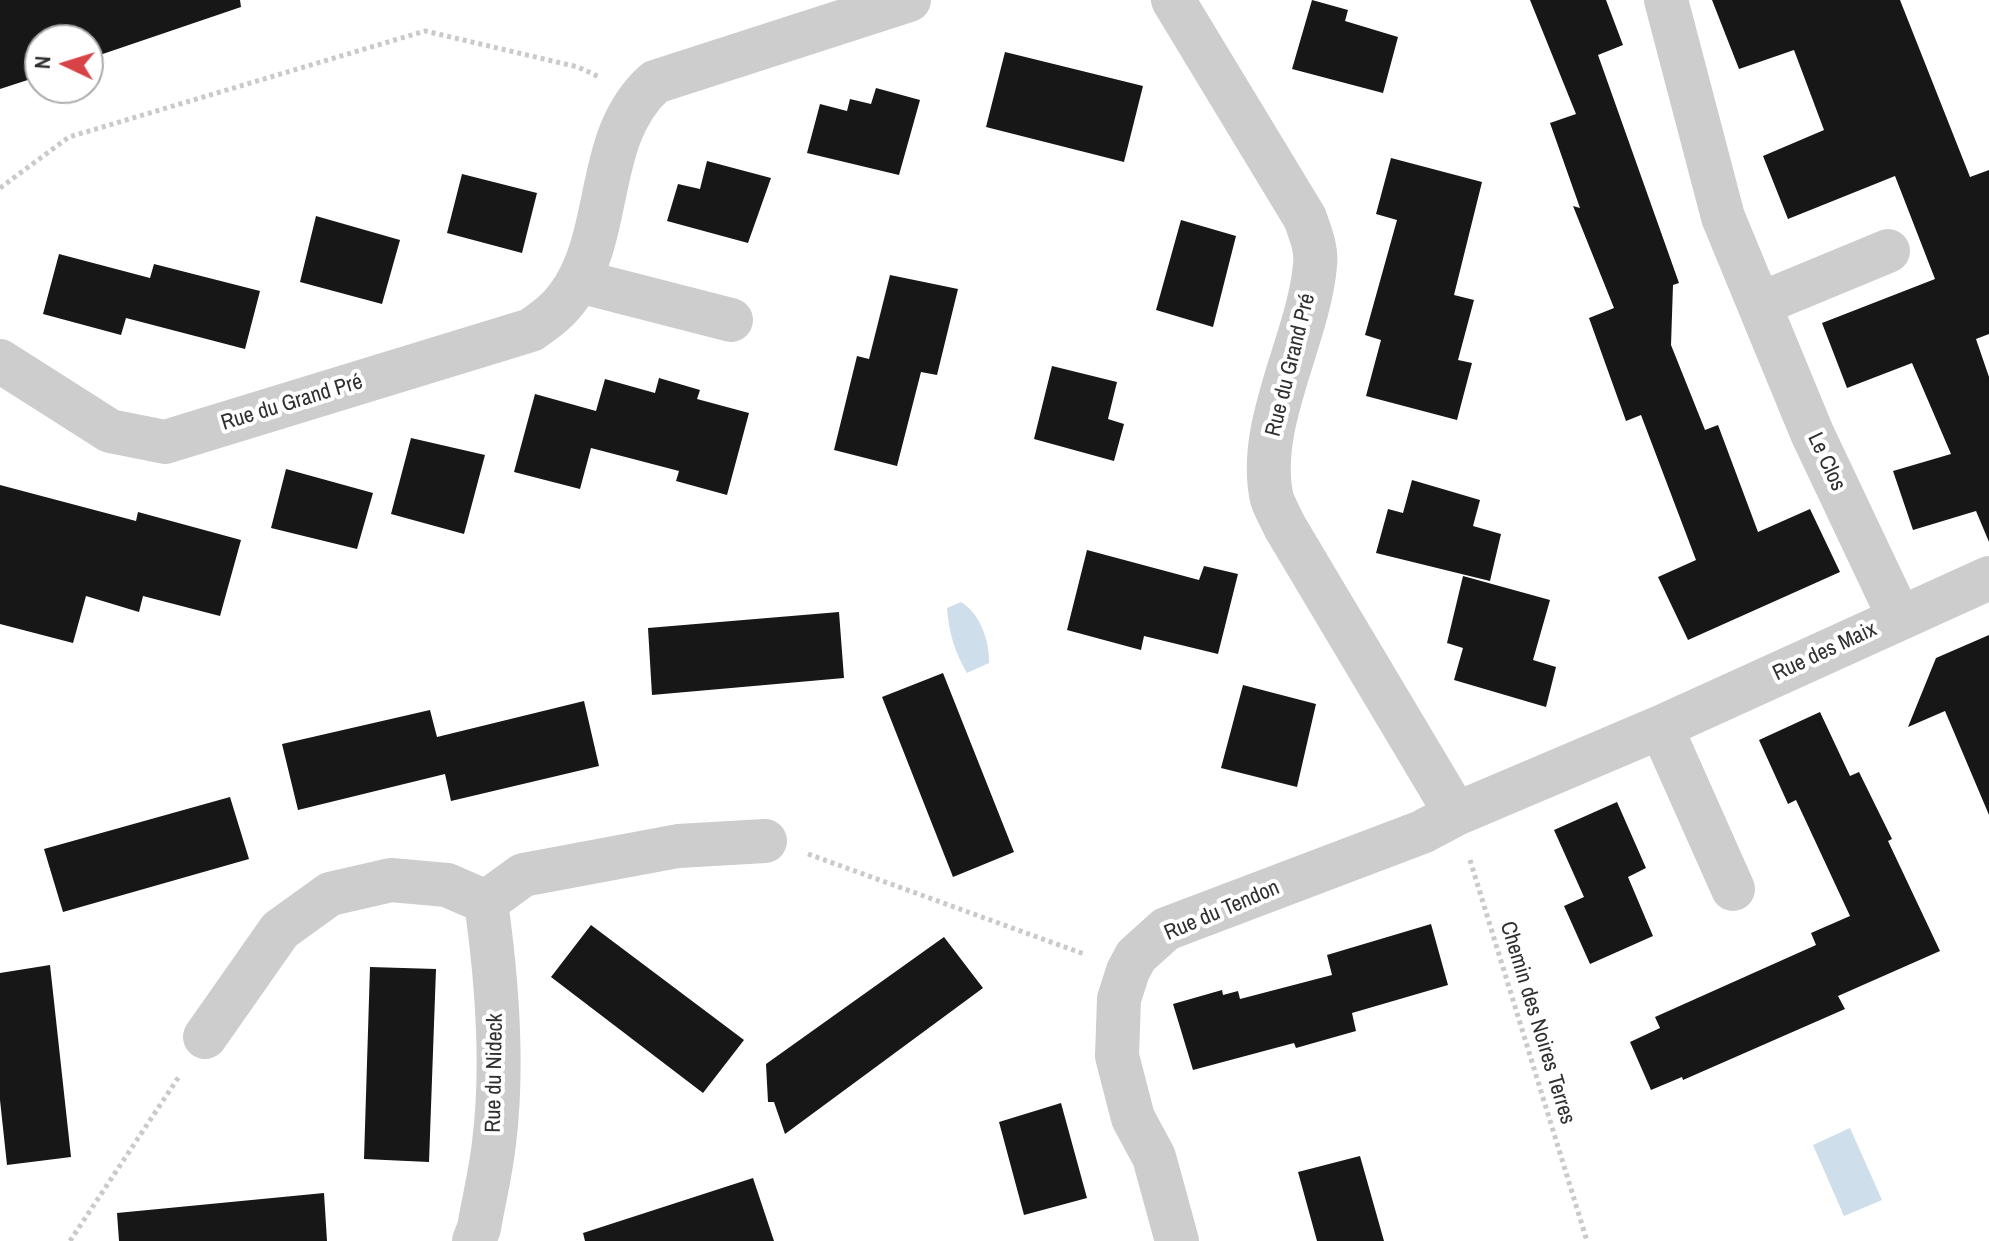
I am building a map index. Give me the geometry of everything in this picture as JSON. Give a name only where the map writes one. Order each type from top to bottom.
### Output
[{"type":"street","points":[[640,95],[655,82],[689,69],[909,0]]},
{"type":"street","name":"Rue du Grand Pré","points":[[1173,0],[1305,218],[1314,242],[1315,264],[1310,288],[1271,439],[1269,469],[1273,500],[1285,527],[1456,814]]},
{"type":"street","name":"Le Clos","points":[[1666,0],[1723,217],[1812,433],[1899,617]]},
{"type":"street","name":"Rue du Grand Pré","points":[[0,361],[110,431],[165,442],[531,330],[552,315],[579,281],[618,139],[628,112],[640,95]]},
{"type":"street","points":[[1760,304],[1888,251]]},
{"type":"street","points":[[579,281],[731,320]]},
{"type":"street","name":"Rue des Maix","points":[[1456,814],[1661,727],[1989,578]]},
{"type":"street","points":[[1661,727],[1733,889]]},
{"type":"street","name":"Rue du Tendon","points":[[1177,1241],[1154,1157],[1133,1118],[1117,1056],[1119,999],[1136,956],[1166,929],[1422,832],[1456,814]]},
{"type":"street","points":[[205,1037],[280,930],[330,894],[391,880],[447,885],[486,902],[523,875],[678,846],[765,841]]},
{"type":"street","name":"Rue du Nideck","points":[[474,1241],[495,1142],[498,1067],[494,960],[486,902]]},
{"type":"path","points":[[0,188],[69,137],[425,31],[578,67],[640,95]]},
{"type":"path","name":"Chemin des Noires Terres","points":[[1456,814],[1587,1241]]},
{"type":"path","points":[[765,841],[846,866],[1128,971]]},
{"type":"path","points":[[70,1241],[205,1037]]},
{"type":"water","points":[[961,602],[974,613],[986,637],[989,655],[989,663],[967,673],[953,641],[947,608]]},
{"type":"water","points":[[1850,1128],[1882,1200],[1844,1216],[1813,1145]]},
{"type":"building","points":[[0,0],[240,0],[241,7],[104,54],[104,24],[24,24],[24,81],[0,89]]},
{"type":"building","points":[[1312,0],[1348,10],[1345,21],[1398,37],[1383,93],[1292,69]]},
{"type":"building","points":[[1530,0],[1606,0],[1623,45],[1598,55],[1679,283],[1673,285],[1671,345],[1705,430],[1718,425],[1758,532],[1810,509],[1840,572],[1688,640],[1658,577],[1696,560],[1641,415],[1626,421],[1589,318],[1614,308],[1573,206],[1580,208],[1550,123],[1576,114]]},
{"type":"building","points":[[1712,0],[1900,0],[1970,177],[1989,170],[1989,334],[1976,339],[1989,377],[1989,542],[1976,511],[1913,530],[1893,471],[1951,454],[1912,363],[1847,388],[1822,323],[1935,279],[1895,176],[1788,219],[1763,156],[1824,130],[1794,50],[1739,69]]},
{"type":"building","points":[[1005,52],[1143,86],[1124,162],[986,127]]},
{"type":"building","points":[[876,88],[920,100],[899,175],[807,153],[820,104],[847,111],[850,99],[871,104]]},
{"type":"building","points":[[1391,158],[1482,182],[1454,295],[1474,300],[1458,360],[1472,363],[1457,420],[1366,396],[1381,340],[1365,335],[1397,220],[1376,214]]},
{"type":"building","points":[[707,161],[771,178],[748,243],[667,221],[678,184],[700,189]]},
{"type":"building","points":[[462,174],[537,193],[522,253],[447,233]]},
{"type":"building","points":[[316,216],[400,240],[382,304],[300,282]]},
{"type":"building","points":[[1181,220],[1236,236],[1213,327],[1156,310]]},
{"type":"building","points":[[59,254],[150,278],[154,264],[260,291],[245,349],[126,318],[121,335],[43,314]]},
{"type":"building","points":[[890,275],[958,289],[937,375],[921,372],[897,466],[834,450],[857,356],[869,359]]},
{"type":"building","points":[[1052,366],[1117,382],[1108,419],[1124,424],[1114,461],[1034,439]]},
{"type":"building","points":[[659,378],[700,390],[697,399],[749,413],[727,495],[676,481],[679,471],[591,448],[580,489],[514,472],[535,394],[596,411],[605,379],[655,393]]},
{"type":"building","points":[[411,438],[485,455],[464,534],[391,514]]},
{"type":"building","points":[[286,469],[373,493],[357,549],[271,528]]},
{"type":"building","points":[[1412,480],[1480,500],[1473,526],[1501,534],[1490,581],[1376,553],[1388,509],[1403,513]]},
{"type":"building","points":[[0,485],[136,521],[138,512],[241,540],[220,616],[143,596],[139,612],[86,596],[73,643],[0,624]]},
{"type":"building","points":[[1087,550],[1199,580],[1204,566],[1238,574],[1218,654],[1144,636],[1141,650],[1067,630]]},
{"type":"building","points":[[1463,576],[1550,600],[1533,660],[1556,667],[1546,707],[1454,680],[1463,648],[1447,643]]},
{"type":"building","points":[[839,612],[844,678],[652,695],[648,628]]},
{"type":"building","points":[[1989,635],[1989,815],[1945,711],[1908,727],[1936,658]]},
{"type":"building","points":[[943,673],[1014,852],[953,877],[882,697]]},
{"type":"building","points":[[1243,685],[1316,704],[1297,787],[1221,768]]},
{"type":"building","points":[[584,701],[599,766],[451,801],[445,774],[298,810],[282,744],[430,710],[437,737]]},
{"type":"building","points":[[1820,712],[1850,776],[1859,772],[1892,839],[1888,841],[1940,951],[1838,996],[1845,1009],[1683,1080],[1682,1077],[1651,1090],[1630,1042],[1660,1028],[1655,1017],[1816,945],[1811,933],[1850,916],[1796,800],[1788,804],[1759,740]]},
{"type":"building","points":[[230,797],[249,859],[63,912],[44,849]]},
{"type":"building","points":[[1617,802],[1646,868],[1628,877],[1653,936],[1590,964],[1564,906],[1584,897],[1554,830]]},
{"type":"building","points":[[1431,924],[1448,985],[1352,1013],[1356,1031],[1296,1048],[1294,1043],[1193,1070],[1173,1004],[1222,990],[1223,995],[1238,991],[1240,999],[1332,975],[1327,955]]},
{"type":"building","points":[[591,925],[744,1040],[703,1093],[551,977]]},
{"type":"building","points":[[944,937],[983,988],[785,1134],[774,1102],[768,1102],[766,1064]]},
{"type":"building","points":[[50,965],[71,1157],[7,1165],[0,1100],[0,973]]},
{"type":"building","points":[[370,967],[436,969],[429,1162],[364,1159]]},
{"type":"building","points":[[1061,1103],[1087,1198],[1024,1215],[999,1122]]},
{"type":"building","points":[[1360,1156],[1384,1241],[1317,1241],[1298,1172]]},
{"type":"building","points":[[753,1178],[774,1241],[585,1241],[583,1233]]},
{"type":"building","points":[[324,1193],[327,1241],[119,1241],[117,1213]]}]
